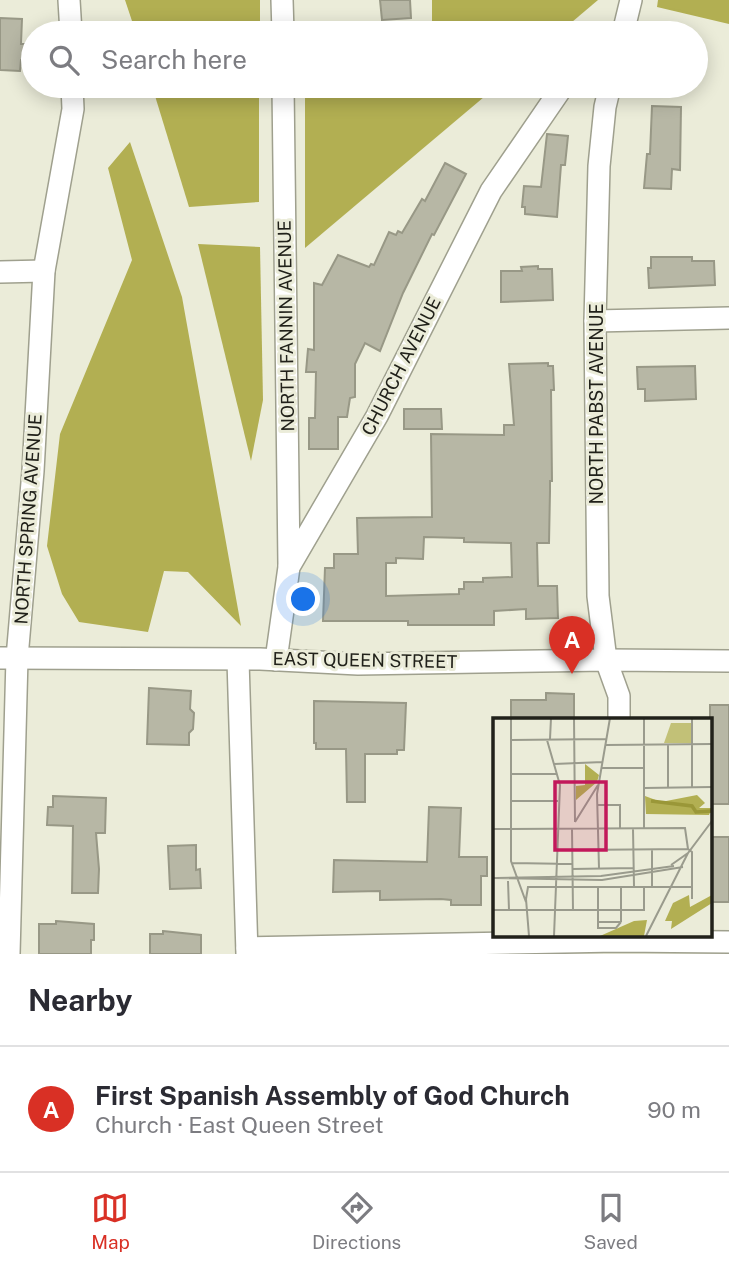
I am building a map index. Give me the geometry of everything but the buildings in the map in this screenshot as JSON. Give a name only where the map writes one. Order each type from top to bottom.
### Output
[{"type":"street","points":[[69,0],[70,21]]},
{"type":"street","points":[[282,0],[283,21]]},
{"type":"street","points":[[626,21],[631,0]]},
{"type":"street","name":"NORTH SPRING AVENUE","points":[[9,954],[8,657],[33,471],[44,271],[72,98]]},
{"type":"street","name":"NORTH FANNIN AVENUE","points":[[283,98],[289,567]]},
{"type":"street","name":"CHURCH AVENUE","points":[[276,660],[289,567],[377,416],[491,191],[555,98]]},
{"type":"street","name":"NORTH PABST AVENUE","points":[[607,98],[599,166],[595,321],[598,596],[606,660],[619,696],[619,718]]},
{"type":"street","points":[[0,272],[44,271]]},
{"type":"street","points":[[595,321],[729,318]]},
{"type":"street","name":"EAST QUEEN STREET","points":[[8,657],[276,660],[358,664],[729,661]]},
{"type":"street","points":[[238,660],[247,951],[729,942]]},
{"type":"shaded area","points":[[125,0],[260,0],[260,21],[132,21]]},
{"type":"shaded area","points":[[432,0],[598,0],[573,21],[432,21]]},
{"type":"shaded area","points":[[658,0],[729,0],[729,24],[657,7]]},
{"type":"shaded area","points":[[156,98],[259,98],[259,202],[189,207]]},
{"type":"shaded area","points":[[305,98],[483,98],[305,248]]},
{"type":"shaded area","points":[[130,142],[182,297],[241,626],[188,572],[164,571],[148,632],[79,622],[62,594],[47,546],[60,434],[132,260],[108,168]]},
{"type":"shaded area","points":[[198,244],[260,247],[263,400],[251,461]]},
{"type":"place","name":"First Spanish Assembly of God Church","points":[[572,674]]}]
